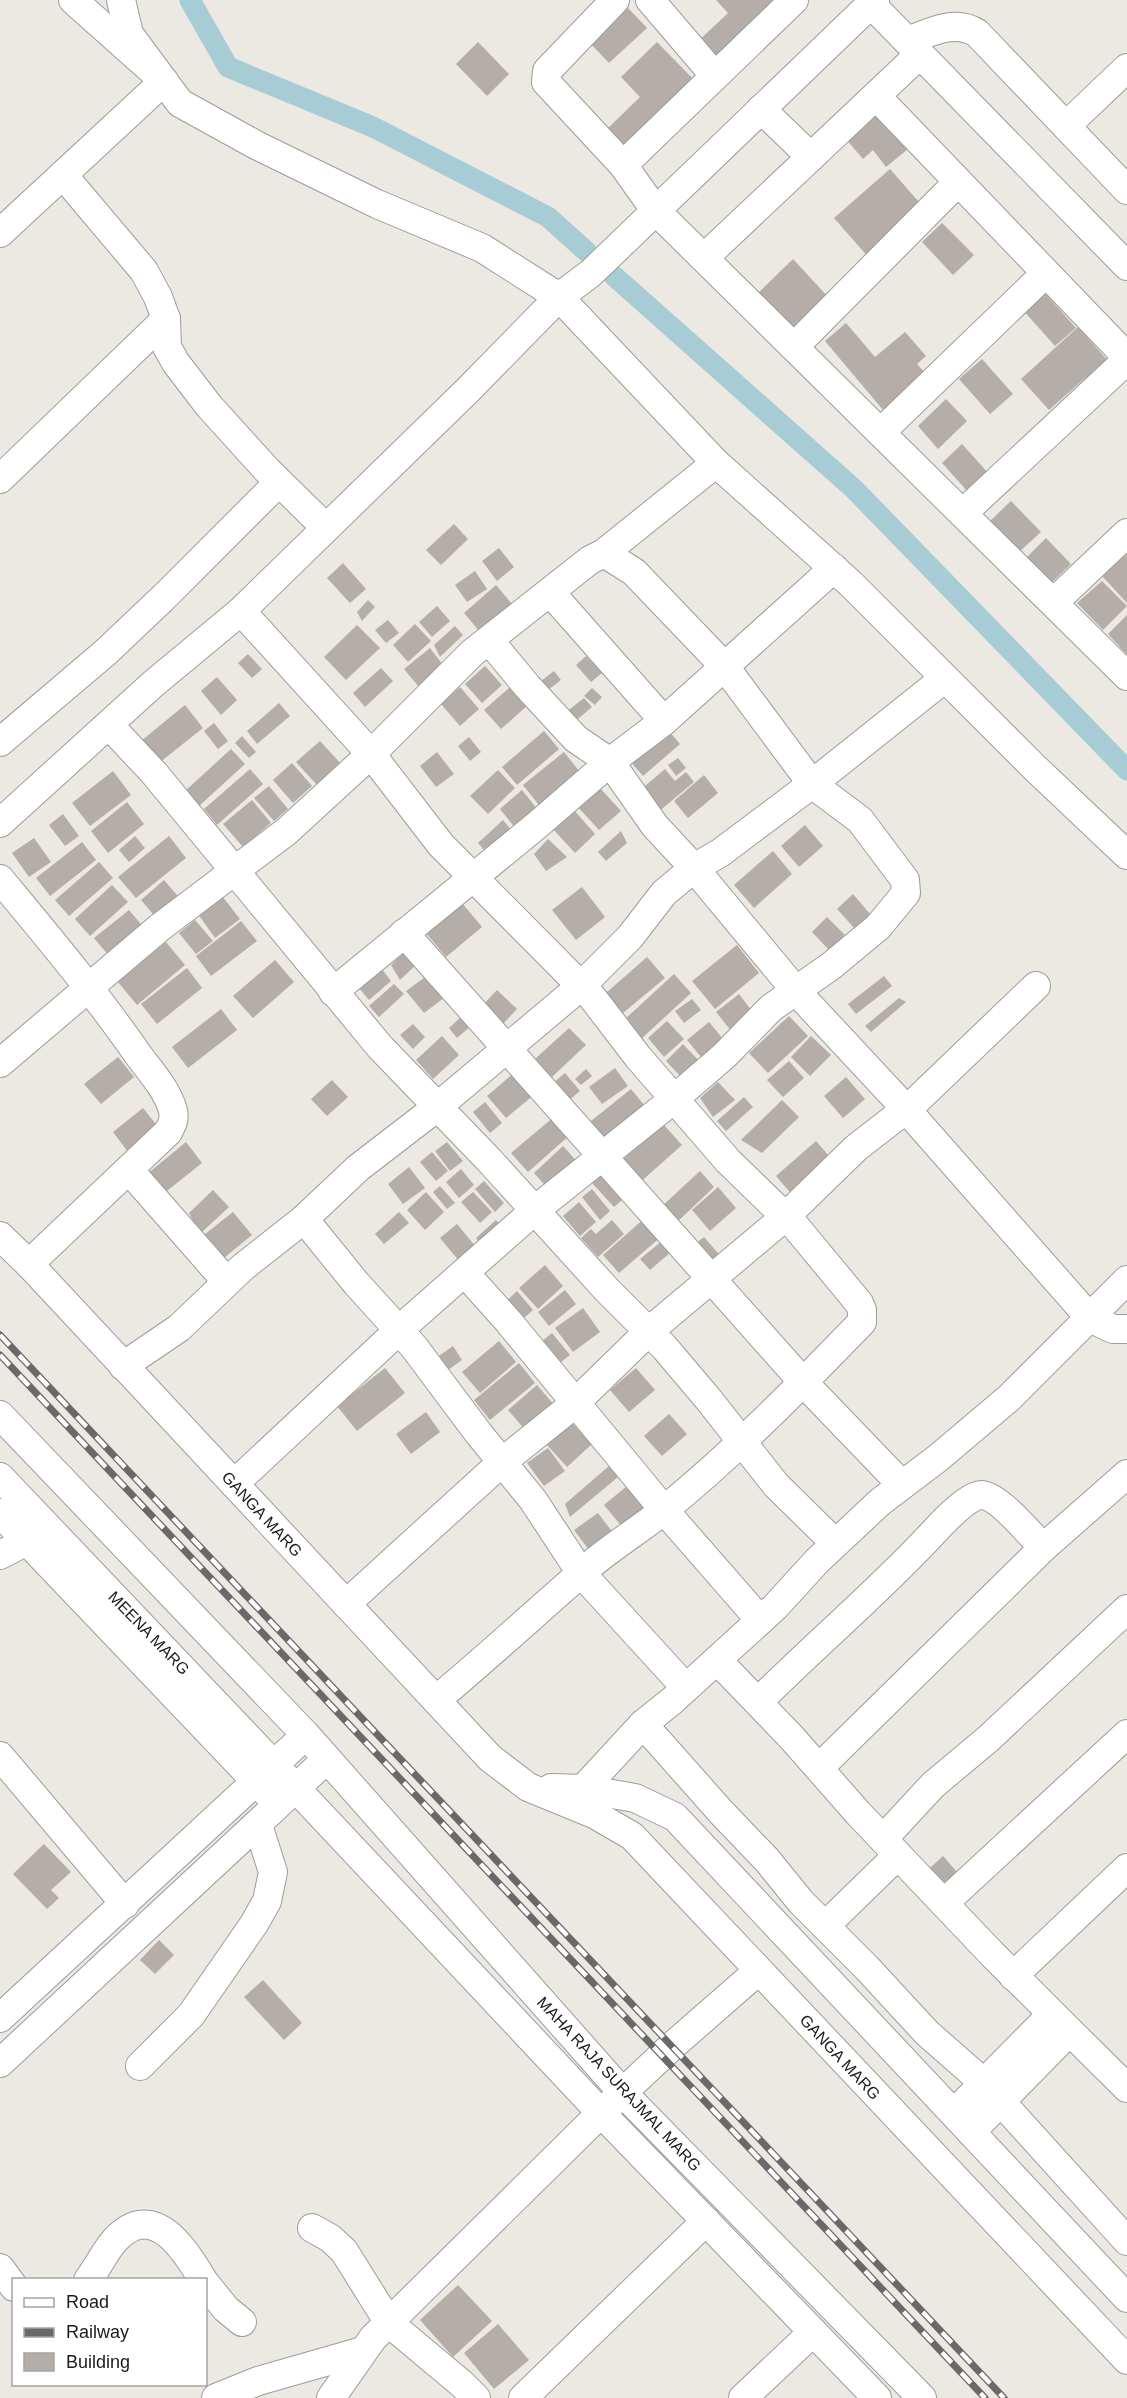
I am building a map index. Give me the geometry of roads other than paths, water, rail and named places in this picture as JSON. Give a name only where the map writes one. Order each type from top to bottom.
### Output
[{"type":"street","points":[[73,0],[164,81]]},
{"type":"street","points":[[121,0],[129,34],[180,103],[248,141],[377,204],[482,248],[559,297],[716,463],[834,568],[1034,767],[1127,855]]},
{"type":"street","points":[[615,0],[547,71],[546,82],[623,165],[655,210],[1127,676]]},
{"type":"street","points":[[650,0],[715,76]]},
{"type":"street","points":[[623,165],[794,0]]},
{"type":"street","points":[[0,823],[153,684],[241,610],[468,390],[559,297],[591,273],[873,2],[914,48],[1127,266]]},
{"type":"street","points":[[704,258],[876,96],[914,48],[933,31],[953,26],[967,27],[977,33],[1127,190]]},
{"type":"street","points":[[1066,126],[1127,68]]},
{"type":"street","points":[[0,234],[164,81]]},
{"type":"street","points":[[876,96],[1127,359],[963,513]]},
{"type":"street","points":[[761,109],[811,157]]},
{"type":"street","points":[[63,175],[144,271],[158,297],[166,319],[167,347],[176,363],[210,406],[279,482],[326,528]]},
{"type":"street","points":[[794,347],[958,182]]},
{"type":"street","points":[[881,432],[1046,273]]},
{"type":"street","points":[[0,479],[166,319]]},
{"type":"street","points":[[0,1063],[88,986],[233,870],[287,831],[370,754],[427,696],[489,640],[590,560],[604,553],[716,463]]},
{"type":"street","points":[[0,742],[114,644],[279,482]]},
{"type":"street","points":[[1053,602],[1127,533]]},
{"type":"street","points":[[234,1484],[399,1330],[535,1210],[674,1099],[724,1056],[771,1008],[831,966],[878,927],[906,893],[905,879],[860,820],[812,784],[725,667],[634,572],[604,553]]},
{"type":"street","points":[[333,992],[536,826],[610,762],[664,721],[834,568]]},
{"type":"street","points":[[550,592],[664,721]]},
{"type":"street","points":[[241,610],[370,754],[441,845],[581,986],[728,1161],[786,1216],[859,1303],[862,1310],[862,1322],[741,1441],[664,1510],[581,1573],[436,1700]]},
{"type":"street","points":[[489,640],[527,686],[576,739],[610,762],[655,826],[694,868],[796,990],[906,1109],[1090,1318],[1113,1329],[1127,1329]]},
{"type":"street","points":[[123,1365],[179,1328],[243,1267],[304,1219],[358,1168],[436,1108],[581,986],[630,936],[664,893],[694,868],[720,854],[812,784],[945,678]]},
{"type":"street","points":[[109,725],[154,773],[333,992],[436,1108],[535,1210],[710,1400],[776,1485],[835,1543]]},
{"type":"street","points":[[0,879],[88,986],[163,1090],[174,1119],[168,1132],[29,1264]]},
{"type":"street","points":[[404,933],[803,1382],[902,1485]]},
{"type":"street","points":[[346,1604],[502,1462],[575,1403],[648,1332],[786,1216],[856,1148],[906,1109],[1036,986]]},
{"type":"street","points":[[129,1170],[227,1282]]},
{"type":"street","points":[[304,1219],[356,1283],[399,1330],[533,1500],[581,1573],[686,1688]]},
{"type":"street","name":"GANGA MARG","points":[[0,1236],[29,1264],[490,1758],[528,1787],[579,1797],[635,1798],[675,1817],[1127,2298]]},
{"type":"street","points":[[465,1273],[508,1321],[664,1510],[760,1620]]},
{"type":"street","points":[[579,1797],[643,1724],[760,1620],[835,1543],[880,1502],[938,1458],[1009,1398],[1127,1280]]},
{"type":"street","name":"MAHA RAJA SURAJMAL MARG","points":[[0,1415],[306,1735],[623,2093],[922,2398]]},
{"type":"street","name":"MEENA MARG","points":[[0,1477],[288,1797]]},
{"type":"street","points":[[819,1768],[1042,1548],[1122,1488]]},
{"type":"street","points":[[758,1702],[970,1499],[981,1495],[990,1498],[1014,1517],[1042,1548]]},
{"type":"street","points":[[0,1513],[266,1773]]},
{"type":"street","points":[[0,1555],[27,1541]]},
{"type":"street","points":[[825,1926],[890,1847],[933,1785],[988,1739],[1127,1608]]},
{"type":"street","points":[[717,1660],[1013,1976],[1060,2024],[1121,2073]]},
{"type":"street","points":[[643,1724],[767,1860],[801,1902],[927,2033],[993,2092],[1127,2241]]},
{"type":"street","points":[[944,1903],[1127,1734]]},
{"type":"street","points":[[0,2018],[306,1735]]},
{"type":"street","points":[[0,1756],[125,1904]]},
{"type":"street","points":[[0,2063],[258,1826],[327,1759]]},
{"type":"street","name":"MAHA RAJA SURAJMAL MARG","points":[[288,1797],[601,2113],[878,2398]]},
{"type":"street","name":"GANGA MARG","points":[[579,1797],[594,1814],[632,1836],[1127,2360]]},
{"type":"street","points":[[140,2066],[191,2015],[267,1901],[273,1872],[258,1826]]},
{"type":"street","points":[[1013,1976],[1127,1868]]},
{"type":"street","points":[[331,2398],[363,2351],[389,2323],[601,2113],[671,2047],[758,1971]]},
{"type":"street","points":[[963,2123],[1060,2024]]},
{"type":"street","points":[[523,2398],[706,2222]]},
{"type":"street","points":[[89,2278],[116,2238],[127,2229],[140,2224],[159,2228],[172,2236],[184,2248],[202,2278]]},
{"type":"street","points":[[312,2228],[330,2238],[344,2250],[389,2323],[455,2377],[476,2398]]},
{"type":"street","points":[[0,2268],[12,2284]]},
{"type":"street","points":[[207,2285],[226,2309],[242,2322]]},
{"type":"street","points":[[742,2398],[813,2332]]},
{"type":"street","points":[[216,2398],[258,2381],[363,2351]]},
{"type":"waterway","points":[[190,0],[228,67],[373,127],[548,217],[587,252]]},
{"type":"waterway","points":[[614,276],[854,489],[1127,770]]},
{"type":"railway","points":[[0,1335],[1004,2398]]},
{"type":"railway","points":[[0,1355],[985,2398]]}]
